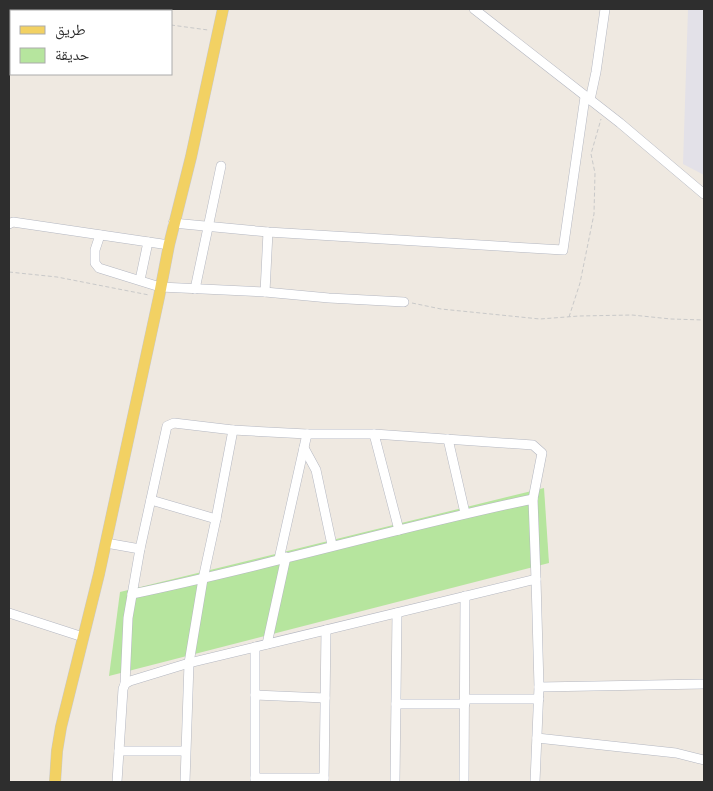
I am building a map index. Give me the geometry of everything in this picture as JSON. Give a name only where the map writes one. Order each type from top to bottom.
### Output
[{"type":"main road","points":[[55,782],[60,733],[106,543],[169,245],[191,157],[223,9]]},
{"type":"street","points":[[474,9],[604,111],[704,194]]},
{"type":"street","points":[[174,223],[268,232],[564,250],[587,98],[596,72],[605,9]]},
{"type":"street","points":[[195,289],[221,166]]},
{"type":"street","points":[[9,224],[13,222],[37,225],[169,245]]},
{"type":"street","points":[[266,292],[268,232]]},
{"type":"street","points":[[100,236],[95,250],[95,263],[99,268],[140,280],[160,292],[195,289],[404,302]]},
{"type":"street","points":[[140,280],[148,242]]},
{"type":"street","points":[[117,782],[128,618],[140,549],[170,424],[307,434],[374,434],[530,444],[536,447],[542,453],[533,498],[539,687],[535,782]]},
{"type":"street","points":[[184,782],[189,664],[203,579],[232,430]]},
{"type":"street","points":[[267,644],[307,434]]},
{"type":"street","points":[[374,434],[399,530]]},
{"type":"street","points":[[448,439],[465,513]]},
{"type":"street","points":[[304,448],[316,470],[332,545]]},
{"type":"street","points":[[132,594],[203,579],[332,545],[533,498]]},
{"type":"street","points":[[151,500],[216,519]]},
{"type":"street","points":[[106,543],[140,549]]},
{"type":"street","points":[[125,684],[189,664],[255,647],[536,579]]},
{"type":"street","points":[[464,782],[465,596]]},
{"type":"street","points":[[9,613],[83,638]]},
{"type":"street","points":[[395,782],[397,613]]},
{"type":"street","points":[[255,647],[255,780],[324,780],[326,630]]},
{"type":"street","points":[[539,687],[704,684]]},
{"type":"street","points":[[255,695],[325,698]]},
{"type":"street","points":[[396,704],[538,699]]},
{"type":"street","points":[[537,738],[676,753],[704,760]]},
{"type":"street","points":[[118,751],[185,751]]},
{"type":"path","points":[[172,25],[218,32]]},
{"type":"path","points":[[569,317],[580,283],[594,214],[595,173],[591,154],[604,111]]},
{"type":"path","points":[[9,272],[160,292]]},
{"type":"path","points":[[404,302],[441,309],[540,319],[632,315],[704,320]]},
{"type":"shaded area","points":[[688,9],[704,9],[704,175],[683,164]]},
{"type":"green space","points":[[544,488],[549,563],[109,676],[120,592]]}]
